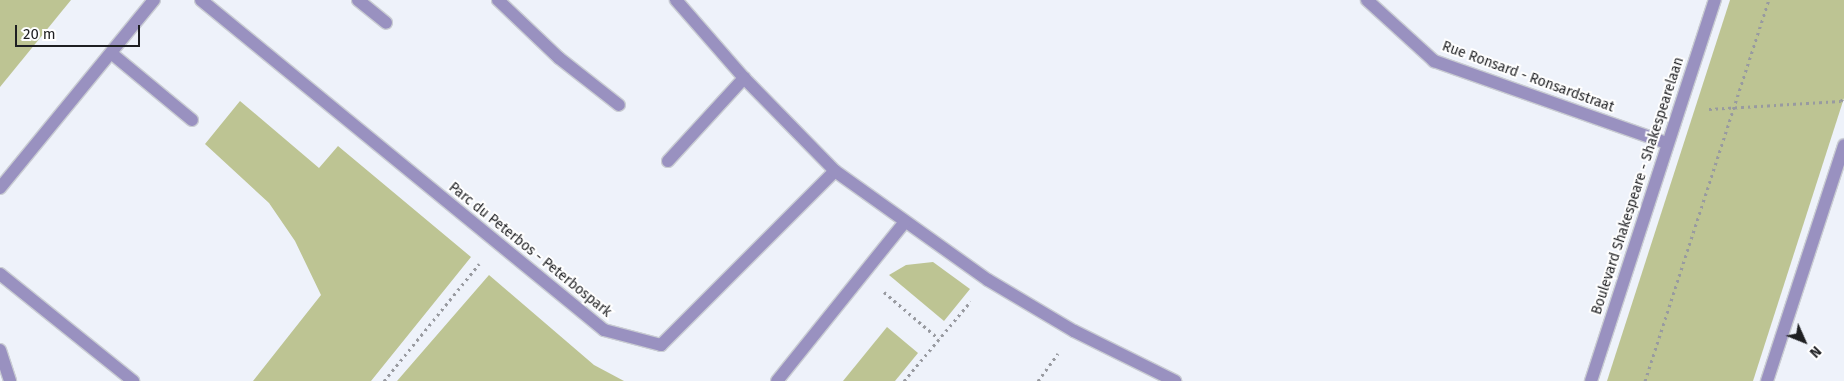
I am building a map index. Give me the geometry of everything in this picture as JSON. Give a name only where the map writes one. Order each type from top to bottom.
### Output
[{"type":"street","points":[[0,188],[154,0]]},
{"type":"street","name":"Parc du Peterbos - Peterbospark","points":[[201,0],[604,330],[661,345],[835,171]]},
{"type":"street","points":[[358,0],[386,22]]},
{"type":"street","points":[[498,0],[559,58],[619,106]]},
{"type":"street","points":[[676,0],[744,78],[835,171],[904,223],[988,280],[1074,331],[1175,381]]},
{"type":"street","name":"Rue Ronsard - Ronsardstraat","points":[[1367,0],[1434,60],[1667,144]]},
{"type":"street","name":"Boulevard Shakespeare - Shakespearelaan","points":[[1590,381],[1714,0]]},
{"type":"street","points":[[111,53],[192,120]]},
{"type":"street","points":[[668,161],[744,78]]},
{"type":"street","points":[[1767,381],[1844,146]]},
{"type":"street","points":[[777,381],[865,276],[904,223]]},
{"type":"street","points":[[0,274],[133,381]]},
{"type":"street","points":[[0,350],[10,381]]},
{"type":"path","points":[[1645,381],[1769,0]]},
{"type":"path","points":[[1704,109],[1841,101],[1844,97]]},
{"type":"path","points":[[384,381],[496,243]]},
{"type":"path","points":[[865,276],[939,339]]},
{"type":"path","points":[[904,381],[988,280]]},
{"type":"green space","points":[[0,0],[71,0],[0,87]]},
{"type":"green space","points":[[1730,0],[1844,0],[1844,98],[1753,381],[1607,381]]},
{"type":"green space","points":[[240,101],[319,168],[338,146],[471,257],[371,381],[253,381],[321,295],[295,241],[269,203],[205,144]]},
{"type":"green space","points":[[933,262],[970,289],[944,321],[889,275],[906,265]]},
{"type":"green space","points":[[489,275],[594,365],[624,381],[397,381]]},
{"type":"green space","points":[[887,327],[918,353],[895,381],[843,381]]}]
